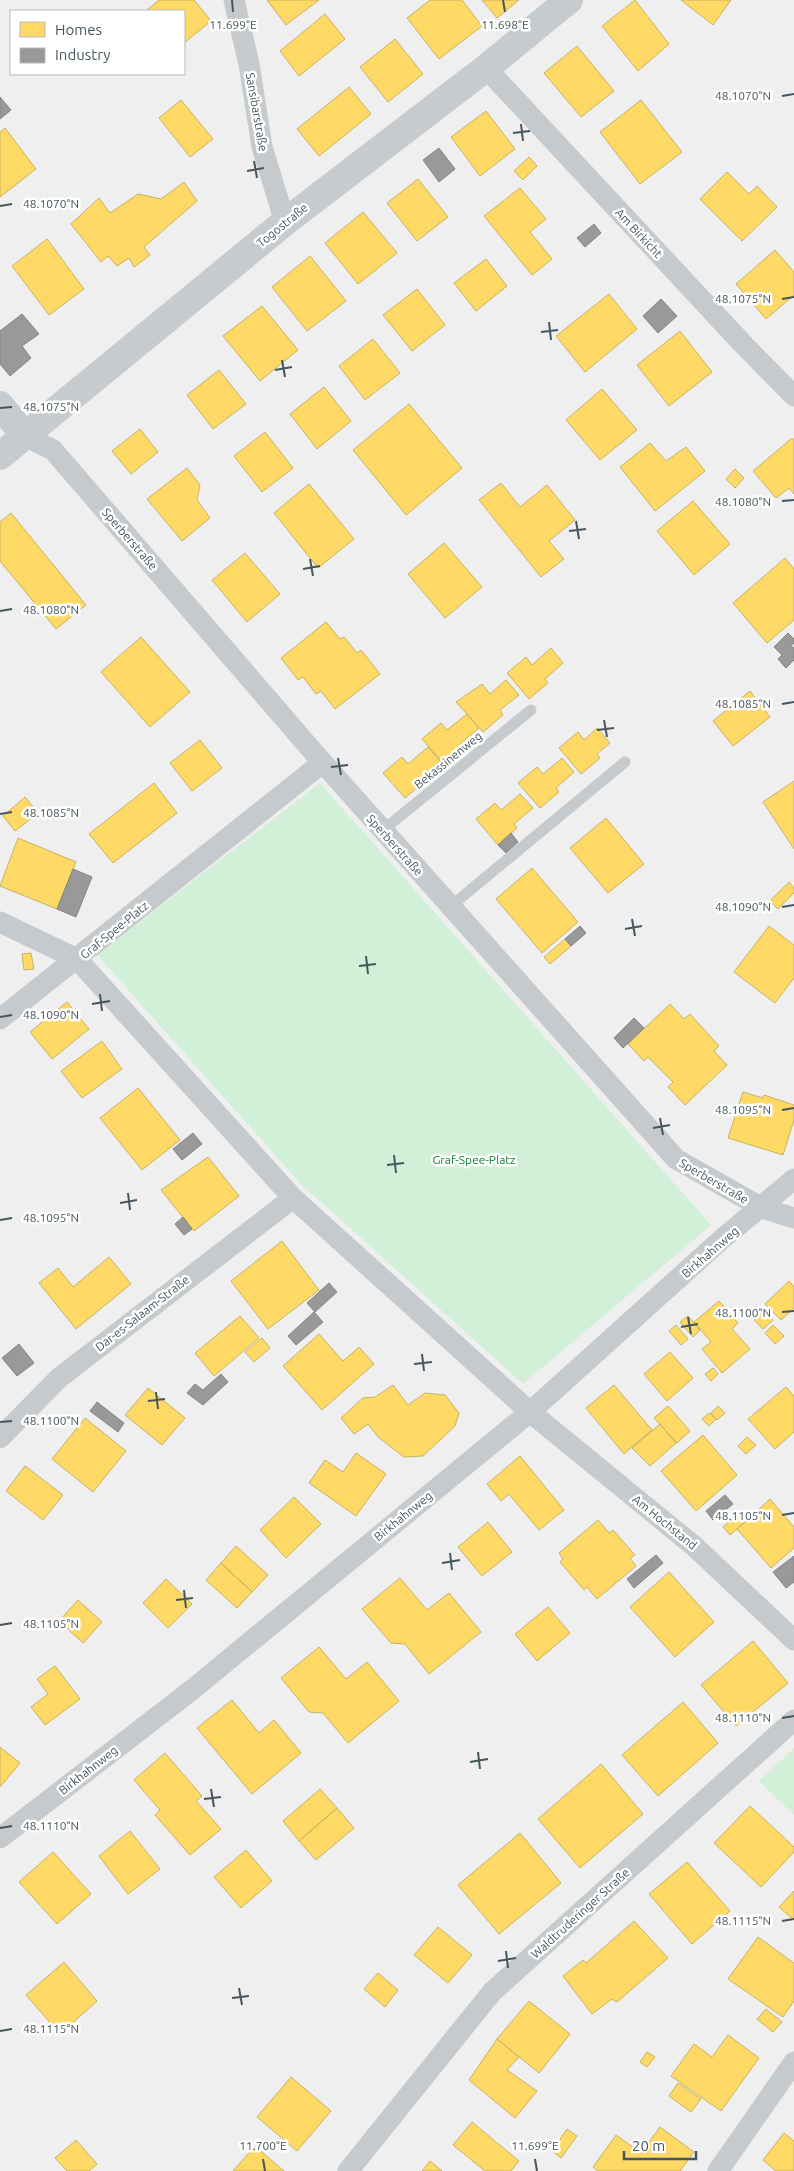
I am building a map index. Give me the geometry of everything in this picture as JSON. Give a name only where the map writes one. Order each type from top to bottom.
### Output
[{"type":"street","name":"Sansibarstraße","points":[[234,0],[249,64],[262,146],[285,222]]},
{"type":"street","name":"Togostraße","points":[[0,456],[285,222],[486,68],[569,0]]},
{"type":"street","name":"Am Birkicht","points":[[486,68],[740,342],[794,396]]},
{"type":"street","points":[[0,405],[25,436]]},
{"type":"street","name":"Sperberstraße","points":[[25,436],[54,450],[322,762],[676,1158],[762,1208],[794,1218]]},
{"type":"street","name":"Graf-Spee-Platz","points":[[322,762],[77,959],[293,1198],[530,1412]]},
{"type":"street","points":[[0,922],[77,959],[0,1019]]},
{"type":"street","name":"Birkhahnweg","points":[[0,1838],[192,1689],[530,1412],[722,1239],[762,1208],[794,1179]]},
{"type":"street","name":"Dar-es-Salaam-Straße","points":[[0,1438],[59,1378],[293,1198]]},
{"type":"street","name":"Am Hochstand","points":[[530,1412],[694,1546],[794,1640]]},
{"type":"street","name":"Waldtruderinger Straße","points":[[348,2171],[492,1992],[794,1720]]},
{"type":"street","points":[[718,2171],[794,2062]]},
{"type":"lane","name":"Bekassinenweg","points":[[382,830],[530,710]]},
{"type":"lane","points":[[450,906],[625,762]]},
{"type":"green space","name":"Graf-Spee-Platz","points":[[320,783],[711,1225],[523,1384],[301,1184],[97,955]]},
{"type":"green space","points":[[794,1748],[794,1815],[759,1781]]},
{"type":"building: Homes","points":[[159,0],[194,0],[211,21],[185,42],[185,10],[147,10]]},
{"type":"building: Homes","points":[[267,0],[319,0],[286,25]]},
{"type":"building: Homes","points":[[430,0],[462,0],[482,26],[439,59],[407,18]]},
{"type":"building: Homes","points":[[482,0],[519,0],[497,18]]},
{"type":"building: Homes","points":[[635,0],[669,44],[638,71],[602,26]]},
{"type":"building: Homes","points":[[681,0],[731,0],[713,25]]},
{"type":"building: Homes","points":[[325,14],[345,39],[299,76],[280,51]]},
{"type":"building: Homes","points":[[395,39],[423,74],[388,102],[360,67]]},
{"type":"building: Homes","points":[[577,46],[614,91],[581,117],[544,73]]},
{"type":"building: Homes","points":[[349,87],[371,114],[319,156],[297,129]]},
{"type":"building: Homes","points":[[181,100],[213,139],[190,157],[159,118]]},
{"type":"building: Homes","points":[[641,100],[682,152],[640,184],[600,132]]},
{"type":"building: Homes","points":[[486,111],[515,149],[480,176],[451,137]]},
{"type":"building: Homes","points":[[5,128],[36,169],[0,197],[0,132]]},
{"type":"building: Homes","points":[[529,157],[537,166],[523,180],[514,171]]},
{"type":"building: Homes","points":[[727,172],[749,194],[757,186],[777,207],[742,241],[700,199]]},
{"type":"building: Homes","points":[[418,179],[448,217],[417,241],[387,203]]},
{"type":"building: Homes","points":[[184,182],[197,201],[144,247],[150,255],[134,267],[129,258],[117,266],[108,256],[101,262],[71,224],[99,198],[110,213],[138,194],[161,199]]},
{"type":"building: Homes","points":[[520,188],[546,219],[530,232],[552,259],[532,275],[484,216]]},
{"type":"building: Homes","points":[[363,212],[397,253],[358,284],[325,243]]},
{"type":"building: Homes","points":[[47,239],[84,289],[49,315],[12,266]]},
{"type":"building: Homes","points":[[775,250],[794,272],[794,295],[766,319],[736,284]]},
{"type":"building: Homes","points":[[310,256],[346,301],[307,331],[272,287]]},
{"type":"building: Homes","points":[[486,259],[507,286],[476,311],[454,283]]},
{"type":"building: Homes","points":[[417,289],[445,325],[412,351],[383,315]]},
{"type":"building: Homes","points":[[609,294],[637,329],[585,372],[556,336]]},
{"type":"building: Homes","points":[[262,306],[298,350],[260,381],[223,336]]},
{"type":"building: Homes","points":[[680,331],[712,372],[669,406],[637,365]]},
{"type":"building: Homes","points":[[373,339],[400,373],[365,400],[339,366]]},
{"type":"building: Homes","points":[[219,370],[246,404],[213,429],[187,395]]},
{"type":"building: Homes","points":[[324,387],[351,421],[317,449],[290,414]]},
{"type":"building: Homes","points":[[602,389],[637,430],[600,460],[566,420]]},
{"type":"building: Homes","points":[[409,404],[462,468],[406,515],[353,450]]},
{"type":"building: Homes","points":[[140,429],[158,452],[131,474],[112,451]]},
{"type":"building: Homes","points":[[265,432],[293,468],[262,492],[234,456]]},
{"type":"building: Homes","points":[[792,438],[794,440],[794,494],[789,488],[776,498],[753,471]]},
{"type":"building: Homes","points":[[650,443],[666,461],[686,447],[705,471],[655,511],[620,467]]},
{"type":"building: Homes","points":[[187,468],[200,485],[197,500],[210,518],[182,541],[147,499]]},
{"type":"building: Homes","points":[[735,469],[744,478],[735,488],[726,479]]},
{"type":"building: Homes","points":[[501,483],[520,507],[547,485],[575,520],[549,541],[564,559],[541,577],[479,500]]},
{"type":"building: Homes","points":[[309,484],[354,539],[318,568],[274,513]]},
{"type":"building: Homes","points":[[693,501],[730,544],[694,575],[657,531]]},
{"type":"building: Homes","points":[[11,513],[86,605],[56,629],[0,561],[0,522]]},
{"type":"building: Homes","points":[[444,543],[482,587],[445,618],[408,574]]},
{"type":"building: Homes","points":[[245,553],[280,594],[247,622],[212,580]]},
{"type":"building: Homes","points":[[785,558],[794,569],[794,620],[767,643],[733,603]]},
{"type":"building: Homes","points":[[326,622],[340,639],[344,637],[357,653],[361,650],[380,674],[335,709],[321,691],[316,694],[303,677],[298,680],[281,658]]},
{"type":"building: Homes","points":[[141,637],[190,692],[150,727],[101,672]]},
{"type":"building: Homes","points":[[551,648],[563,663],[545,679],[548,683],[529,699],[507,673],[526,657],[532,665]]},
{"type":"building: Homes","points":[[506,680],[519,695],[500,710],[503,715],[483,732],[456,702],[482,684],[490,694]]},
{"type":"building: Homes","points":[[750,691],[770,717],[733,746],[713,721]]},
{"type":"building: Homes","points":[[467,714],[479,728],[460,744],[464,748],[444,764],[422,739],[441,723],[447,730]]},
{"type":"building: Homes","points":[[597,728],[610,743],[597,754],[600,758],[581,774],[559,748],[578,732],[584,740]]},
{"type":"building: Homes","points":[[200,740],[222,768],[192,791],[170,763]]},
{"type":"building: Homes","points":[[428,747],[440,761],[421,777],[425,781],[405,798],[383,773],[402,757],[408,764]]},
{"type":"building: Homes","points":[[562,758],[574,772],[556,788],[559,792],[540,808],[518,783],[537,767],[543,774]]},
{"type":"building: Homes","points":[[794,781],[794,849],[763,802]]},
{"type":"building: Homes","points":[[154,783],[177,813],[113,863],[89,834]]},
{"type":"building: Homes","points":[[520,794],[533,808],[514,824],[517,828],[498,845],[476,819],[495,803],[501,810]]},
{"type":"building: Homes","points":[[25,797],[38,813],[15,831],[3,816]]},
{"type":"building: Homes","points":[[606,818],[644,864],[608,893],[570,848]]},
{"type":"building: Homes","points":[[18,838],[76,862],[57,909],[0,886]]},
{"type":"building: Homes","points":[[532,868],[578,922],[542,953],[496,899]]},
{"type":"building: Homes","points":[[789,882],[794,888],[794,893],[778,909],[770,901]]},
{"type":"building: Homes","points":[[769,926],[794,945],[794,978],[775,1003],[734,972]]},
{"type":"building: Homes","points":[[565,939],[571,946],[550,964],[544,957]]},
{"type":"building: Homes","points":[[31,953],[34,969],[24,970],[22,954]]},
{"type":"building: Homes","points":[[67,1002],[89,1029],[52,1059],[30,1032]]},
{"type":"building: Homes","points":[[670,1004],[684,1019],[690,1014],[719,1046],[714,1051],[727,1065],[685,1105],[668,1087],[673,1082],[648,1057],[644,1061],[628,1044]]},
{"type":"building: Homes","points":[[102,1041],[122,1069],[82,1098],[61,1071]]},
{"type":"building: Homes","points":[[138,1088],[180,1140],[142,1170],[100,1118]]},
{"type":"building: Homes","points":[[743,1092],[763,1098],[764,1095],[794,1105],[794,1120],[783,1155],[728,1138]]},
{"type":"building: Homes","points":[[208,1157],[239,1196],[194,1231],[161,1190]]},
{"type":"building: Homes","points":[[282,1241],[319,1290],[268,1329],[231,1281]]},
{"type":"building: Homes","points":[[109,1257],[131,1284],[76,1329],[39,1283],[58,1268],[73,1287]]},
{"type":"building: Homes","points":[[789,1281],[794,1287],[794,1308],[781,1320],[765,1304]]},
{"type":"building: Homes","points":[[719,1301],[738,1323],[732,1329],[750,1349],[722,1373],[702,1349],[711,1342],[694,1322]]},
{"type":"building: Homes","points":[[765,1310],[773,1320],[763,1329],[754,1320]]},
{"type":"building: Homes","points":[[240,1316],[259,1338],[214,1376],[195,1353]]},
{"type":"building: Homes","points":[[688,1316],[700,1330],[693,1337],[680,1322]]},
{"type":"building: Homes","points":[[676,1325],[688,1339],[681,1345],[669,1331]]},
{"type":"building: Homes","points":[[773,1325],[784,1336],[775,1344],[765,1333]]},
{"type":"building: Homes","points":[[319,1334],[343,1361],[359,1347],[374,1364],[322,1410],[283,1366]]},
{"type":"building: Homes","points":[[262,1338],[270,1348],[254,1362],[245,1352]]},
{"type":"building: Homes","points":[[670,1352],[693,1378],[667,1401],[644,1374]]},
{"type":"building: Homes","points":[[713,1368],[718,1374],[711,1381],[705,1374]]},
{"type":"building: Homes","points":[[393,1385],[408,1405],[425,1393],[445,1395],[459,1413],[455,1426],[423,1456],[404,1457],[378,1437],[368,1424],[354,1434],[341,1418],[363,1398],[375,1397]]},
{"type":"building: Homes","points":[[614,1385],[652,1430],[624,1454],[586,1408]]},
{"type":"building: Homes","points":[[786,1387],[794,1396],[794,1432],[775,1449],[748,1419]]},
{"type":"building: Homes","points":[[148,1388],[185,1418],[162,1445],[125,1415]]},
{"type":"building: Homes","points":[[668,1406],[690,1431],[677,1443],[654,1418]]},
{"type":"building: Homes","points":[[718,1406],[725,1413],[717,1420],[711,1413]]},
{"type":"building: Homes","points":[[709,1413],[716,1419],[709,1426],[702,1419]]},
{"type":"building: Homes","points":[[85,1418],[126,1451],[93,1492],[52,1459]]},
{"type":"building: Homes","points":[[660,1424],[676,1443],[650,1466],[632,1448]]},
{"type":"building: Homes","points":[[703,1435],[737,1475],[696,1511],[661,1471]]},
{"type":"building: Homes","points":[[747,1437],[756,1445],[746,1454],[738,1446]]},
{"type":"building: Homes","points":[[356,1453],[386,1474],[356,1516],[309,1483],[325,1460],[343,1472]]},
{"type":"building: Homes","points":[[520,1456],[564,1510],[539,1530],[509,1494],[501,1501],[487,1484]]},
{"type":"building: Homes","points":[[25,1466],[63,1495],[43,1520],[6,1491]]},
{"type":"building: Homes","points":[[294,1497],[321,1524],[286,1558],[260,1530]]},
{"type":"building: Homes","points":[[770,1499],[794,1527],[794,1548],[771,1568],[737,1529]]},
{"type":"building: Homes","points":[[738,1514],[745,1522],[730,1535],[723,1527]]},
{"type":"building: Homes","points":[[598,1520],[609,1533],[613,1530],[635,1555],[630,1558],[636,1566],[597,1599],[587,1587],[584,1590],[560,1562],[563,1559],[559,1553]]},
{"type":"building: Homes","points":[[488,1522],[512,1552],[482,1576],[458,1547]]},
{"type":"building: Homes","points":[[236,1546],[268,1575],[252,1592],[221,1563]]},
{"type":"building: Homes","points":[[221,1563],[252,1592],[237,1608],[206,1580]]},
{"type":"building: Homes","points":[[669,1572],[714,1622],[675,1657],[630,1607]]},
{"type":"building: Homes","points":[[400,1578],[427,1610],[449,1593],[481,1632],[429,1674],[405,1644],[391,1643],[362,1609]]},
{"type":"building: Homes","points":[[166,1579],[192,1604],[168,1628],[143,1603]]},
{"type":"building: Homes","points":[[78,1600],[102,1622],[83,1643],[59,1621]]},
{"type":"building: Homes","points":[[548,1607],[570,1633],[537,1661],[515,1634]]},
{"type":"building: Homes","points":[[753,1641],[788,1683],[736,1726],[701,1685]]},
{"type":"building: Homes","points":[[319,1647],[346,1679],[367,1662],[399,1701],[348,1743],[323,1713],[309,1712],[281,1678]]},
{"type":"building: Homes","points":[[55,1666],[80,1699],[45,1725],[31,1707],[48,1694],[37,1679]]},
{"type":"building: Homes","points":[[232,1700],[259,1733],[274,1720],[301,1753],[252,1794],[197,1728]]},
{"type":"building: Homes","points":[[683,1702],[718,1743],[658,1796],[622,1755]]},
{"type":"building: Homes","points":[[0,1747],[20,1763],[0,1787]]},
{"type":"building: Homes","points":[[165,1753],[202,1796],[196,1801],[221,1829],[190,1855],[155,1815],[160,1810],[134,1780]]},
{"type":"building: Homes","points":[[601,1764],[643,1814],[580,1868],[538,1819]]},
{"type":"building: Homes","points":[[320,1789],[337,1808],[299,1841],[283,1821]]},
{"type":"building: Homes","points":[[750,1806],[794,1847],[794,1852],[761,1887],[714,1843]]},
{"type":"building: Homes","points":[[337,1808],[354,1828],[316,1860],[299,1841]]},
{"type":"building: Homes","points":[[130,1831],[160,1869],[128,1894],[99,1856]]},
{"type":"building: Homes","points":[[520,1833],[561,1883],[499,1934],[458,1885]]},
{"type":"building: Homes","points":[[246,1850],[272,1881],[241,1908],[214,1877]]},
{"type":"building: Homes","points":[[53,1852],[91,1894],[57,1924],[19,1882]]},
{"type":"building: Homes","points":[[687,1862],[730,1911],[692,1944],[649,1894]]},
{"type":"building: Homes","points":[[794,1891],[794,1920],[779,1907]]},
{"type":"building: Homes","points":[[634,1921],[668,1958],[617,2002],[612,1999],[592,2014],[563,1976],[583,1960],[586,1963]]},
{"type":"building: Homes","points":[[438,1927],[472,1955],[448,1983],[414,1955]]},
{"type":"building: Homes","points":[[758,1937],[794,1963],[794,2001],[783,2017],[728,1979]]},
{"type":"building: Homes","points":[[64,1962],[97,2001],[60,2034],[26,1995]]},
{"type":"building: Homes","points":[[378,1973],[398,1990],[385,2007],[364,1989]]},
{"type":"building: Homes","points":[[529,2001],[570,2034],[539,2073],[497,2039]]},
{"type":"building: Homes","points":[[766,2009],[782,2022],[773,2032],[757,2019]]},
{"type":"building: Homes","points":[[728,2035],[759,2058],[721,2111],[671,2076],[694,2044],[712,2057]]},
{"type":"building: Homes","points":[[497,2039],[519,2057],[507,2070],[537,2091],[515,2118],[469,2080]]},
{"type":"building: Homes","points":[[647,2052],[655,2057],[647,2067],[640,2062]]},
{"type":"building: Homes","points":[[291,2077],[331,2111],[297,2151],[257,2117]]},
{"type":"building: Homes","points":[[678,2083],[701,2099],[691,2112],[669,2096]]},
{"type":"building: Homes","points":[[472,2122],[519,2161],[511,2171],[485,2171],[453,2145]]},
{"type":"building: Homes","points":[[660,2127],[694,2152],[680,2171],[598,2171],[593,2167],[616,2135],[641,2153]]},
{"type":"building: Homes","points":[[567,2129],[577,2136],[561,2158],[552,2151]]},
{"type":"building: Homes","points":[[784,2133],[794,2141],[794,2171],[776,2171],[763,2160]]},
{"type":"building: Homes","points":[[76,2140],[97,2164],[89,2171],[67,2171],[55,2158]]},
{"type":"building: Homes","points":[[255,2146],[284,2171],[233,2171]]},
{"type":"building: Homes","points":[[430,2161],[442,2171],[422,2171]]},
{"type":"building: Industry","points":[[0,97],[11,110],[0,119]]},
{"type":"building: Industry","points":[[439,148],[455,169],[439,182],[423,160]]},
{"type":"building: Industry","points":[[594,224],[601,233],[585,247],[577,238]]},
{"type":"building: Industry","points":[[661,299],[677,316],[658,333],[643,316]]},
{"type":"building: Industry","points":[[22,314],[39,334],[22,346],[31,358],[10,376],[0,364],[0,331]]},
{"type":"building: Industry","points":[[788,633],[794,639],[794,643],[791,646],[794,648],[794,660],[786,668],[778,659],[782,655],[774,647]]},
{"type":"building: Industry","points":[[511,833],[518,842],[506,853],[498,845]]},
{"type":"building: Industry","points":[[73,869],[92,877],[76,917],[57,909]]},
{"type":"building: Industry","points":[[580,926],[586,933],[571,946],[565,939]]},
{"type":"building: Industry","points":[[634,1018],[644,1028],[623,1048],[614,1038]]},
{"type":"building: Industry","points":[[193,1133],[202,1144],[182,1160],[173,1149]]},
{"type":"building: Industry","points":[[183,1217],[192,1229],[184,1235],[175,1224]]},
{"type":"building: Industry","points":[[329,1283],[337,1292],[315,1312],[307,1303]]},
{"type":"building: Industry","points":[[314,1312],[323,1322],[296,1345],[288,1336]]},
{"type":"building: Industry","points":[[19,1344],[34,1363],[17,1376],[2,1358]]},
{"type":"building: Industry","points":[[221,1374],[228,1382],[203,1405],[187,1393],[195,1384],[203,1390]]},
{"type":"building: Industry","points":[[97,1402],[124,1423],[118,1432],[90,1411]]},
{"type":"building: Industry","points":[[725,1495],[733,1504],[713,1520],[706,1511]]},
{"type":"building: Industry","points":[[656,1555],[663,1563],[634,1588],[627,1579]]},
{"type":"building: Industry","points":[[794,1556],[794,1582],[786,1588],[773,1572]]}]
